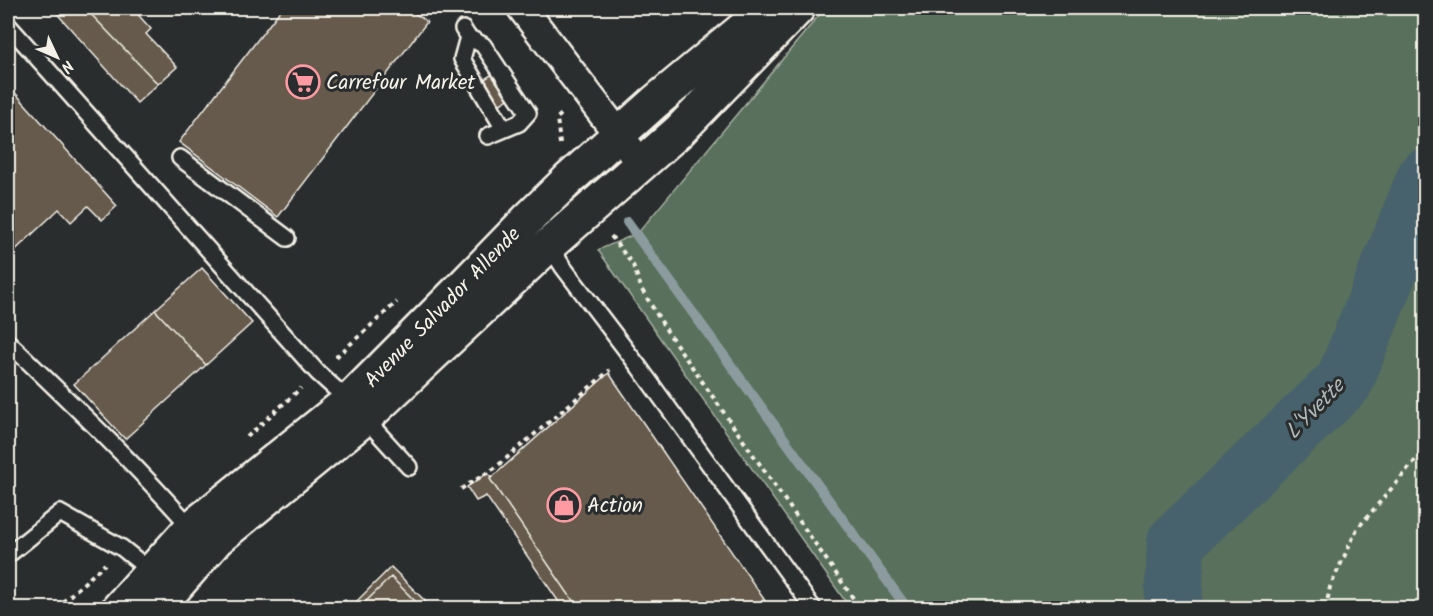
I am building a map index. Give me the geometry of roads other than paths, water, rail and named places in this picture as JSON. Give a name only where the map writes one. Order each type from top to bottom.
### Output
[{"type":"main road","name":"Avenue Salvador Allende","points":[[119,609],[158,592],[200,538],[357,410],[465,285],[529,218],[655,102],[768,8]]},
{"type":"main road","points":[[357,410],[679,131],[798,8]]},
{"type":"street","points":[[522,8],[641,164]]},
{"type":"lane","points":[[8,25],[318,373],[357,410],[409,467]]},
{"type":"lane","points":[[488,136],[519,123],[528,113],[483,45],[465,33],[462,59],[504,129]]},
{"type":"lane","points":[[180,158],[287,238]]},
{"type":"lane","points":[[549,245],[813,609]]},
{"type":"lane","points":[[8,342],[106,437],[172,505],[200,538]]},
{"type":"lane","points":[[8,555],[60,513],[122,548],[158,592]]},
{"type":"waterway","name":"L'Yvette","points":[[1173,608],[1176,542],[1344,382],[1426,177]]},
{"type":"waterway","points":[[627,222],[907,608]]},
{"type":"place","name":"Carrefour Market","points":[[303,82]]},
{"type":"place","name":"Action","points":[[564,505]]}]
